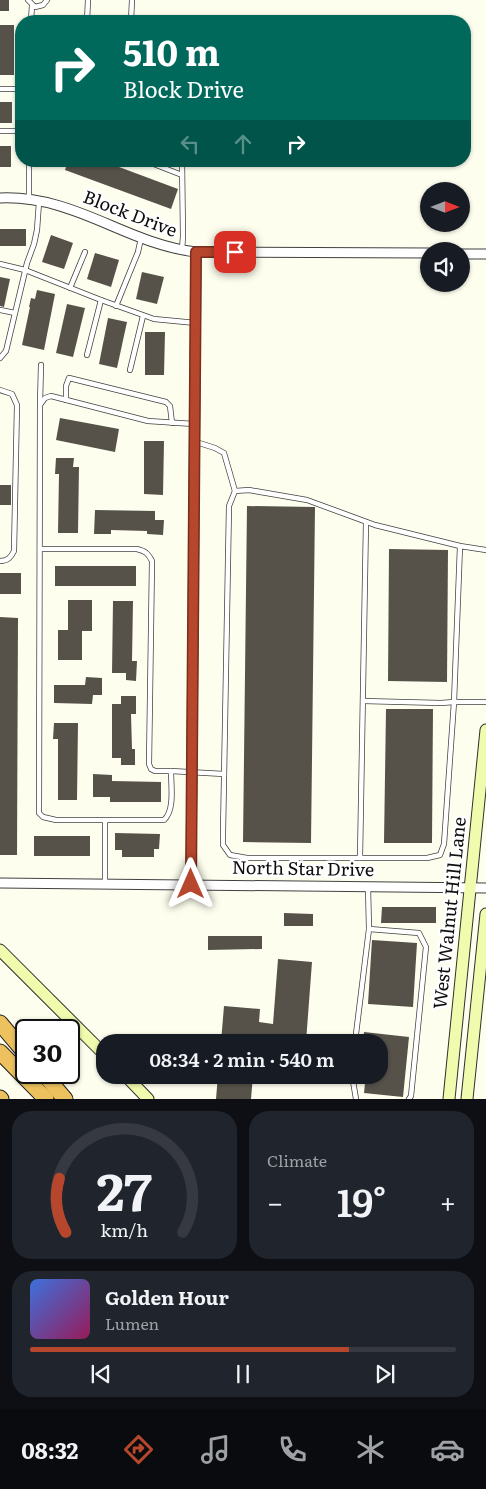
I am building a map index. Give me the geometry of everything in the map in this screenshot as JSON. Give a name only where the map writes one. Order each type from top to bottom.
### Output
[{"type":"highway","points":[[0,1023],[15,1041]]},
{"type":"highway","points":[[0,1052],[46,1099]]},
{"type":"highway","points":[[52,1084],[65,1099]]},
{"type":"main road","name":"West Walnut Hill Lane","points":[[449,1099],[486,730]]},
{"type":"main road","name":"West Walnut Hill Lane","points":[[467,1099],[486,914]]},
{"type":"main road","points":[[0,950],[96,1046]]},
{"type":"main road","points":[[133,1084],[148,1099]]},
{"type":"street","name":"Block Drive","points":[[0,198],[29,198],[78,211],[142,238],[182,251],[420,254]]},
{"type":"street","points":[[191,884],[190,771],[196,442],[196,252]]},
{"type":"street","points":[[470,254],[486,254]]},
{"type":"street","name":"North Star Drive","points":[[0,883],[486,888]]},
{"type":"lane","points":[[28,0],[32,5],[40,7],[47,0]]},
{"type":"lane","points":[[87,15],[88,0]]},
{"type":"lane","points":[[131,15],[132,0]]},
{"type":"lane","points":[[31,15],[32,5]]},
{"type":"lane","points":[[0,89],[15,90]]},
{"type":"lane","points":[[0,131],[15,131]]},
{"type":"lane","points":[[29,198],[30,167]]},
{"type":"lane","points":[[161,167],[182,175]]},
{"type":"lane","points":[[182,167],[182,251]]},
{"type":"lane","points":[[0,358],[6,351],[37,230],[39,200]]},
{"type":"lane","points":[[116,306],[142,238]]},
{"type":"lane","points":[[70,288],[85,252]]},
{"type":"lane","points":[[0,264],[26,270],[143,316],[196,323]]},
{"type":"lane","points":[[87,355],[101,300]]},
{"type":"lane","points":[[0,310],[15,313]]},
{"type":"lane","points":[[130,370],[143,316]]},
{"type":"lane","points":[[41,365],[39,813],[43,817],[56,820],[164,820],[168,816],[170,807],[171,771]]},
{"type":"lane","points":[[66,400],[66,386],[69,378],[166,402],[170,406],[172,423]]},
{"type":"lane","points":[[0,390],[12,394],[17,405],[14,550],[12,556],[0,561]]},
{"type":"lane","points":[[40,406],[46,398],[51,396],[148,420],[196,424]]},
{"type":"lane","points":[[196,442],[224,453],[235,491],[229,506],[223,845],[230,855],[247,858],[427,858],[440,855],[444,844],[454,702],[460,546]]},
{"type":"lane","points":[[235,491],[249,490],[307,500],[366,522],[460,546],[486,550]]},
{"type":"lane","points":[[360,858],[366,522]]},
{"type":"lane","points":[[40,549],[137,549],[147,552],[152,561],[149,764],[151,769],[155,771],[190,771],[224,774]]},
{"type":"lane","points":[[363,701],[440,704],[486,702]]},
{"type":"lane","points":[[105,821],[105,883]]},
{"type":"lane","points":[[356,1034],[368,928],[368,887]]},
{"type":"lane","points":[[368,928],[419,933],[426,947],[411,1096],[409,1099]]},
{"type":"lane","points":[[354,1084],[356,1099]]},
{"type":"building","points":[[0,0],[9,0],[9,11],[0,11]]},
{"type":"building","points":[[0,25],[14,25],[14,75],[0,75]]},
{"type":"building","points":[[0,102],[12,102],[12,123],[0,123]]},
{"type":"building","points":[[0,146],[11,146],[11,167],[0,167]]},
{"type":"building","points":[[66,167],[119,167],[178,189],[171,209],[65,170]]},
{"type":"building","points":[[0,229],[26,229],[26,246],[0,246]]},
{"type":"building","points":[[51,235],[73,243],[64,269],[42,262]]},
{"type":"building","points":[[95,253],[119,260],[111,287],[87,279]]},
{"type":"building","points":[[142,272],[164,277],[157,304],[136,299]]},
{"type":"building","points":[[0,277],[10,279],[4,307],[0,306]]},
{"type":"building","points":[[37,290],[55,294],[44,350],[22,345],[31,298],[35,299]]},
{"type":"building","points":[[67,304],[85,308],[73,357],[56,353]]},
{"type":"building","points":[[108,318],[127,322],[117,368],[99,364]]},
{"type":"building","points":[[145,332],[165,332],[164,375],[145,375]]},
{"type":"building","points":[[60,418],[119,429],[115,452],[56,440]]},
{"type":"building","points":[[144,441],[164,441],[163,495],[144,494]]},
{"type":"building","points":[[56,458],[74,458],[73,467],[79,467],[78,533],[58,533],[59,474],[55,474]]},
{"type":"building","points":[[0,485],[11,485],[11,505],[0,505]]},
{"type":"building","points":[[247,506],[315,507],[311,843],[243,842]]},
{"type":"building","points":[[95,510],[155,511],[155,520],[164,520],[163,535],[147,534],[147,531],[111,530],[111,534],[94,534]]},
{"type":"building","points":[[389,549],[448,550],[447,682],[388,681]]},
{"type":"building","points":[[55,566],[136,566],[136,586],[55,586]]},
{"type":"building","points":[[0,573],[21,573],[21,594],[0,594]]},
{"type":"building","points":[[68,600],[92,600],[92,631],[82,631],[82,660],[58,660],[58,630],[68,630]]},
{"type":"building","points":[[113,601],[133,601],[132,661],[137,661],[136,681],[126,680],[126,673],[112,673]]},
{"type":"building","points":[[0,617],[18,618],[17,855],[0,855]]},
{"type":"building","points":[[86,677],[102,678],[102,695],[93,695],[92,704],[54,703],[54,685],[85,685]]},
{"type":"building","points":[[121,696],[136,696],[136,714],[131,714],[132,749],[135,749],[135,765],[121,765],[121,758],[112,758],[112,704],[121,704]]},
{"type":"building","points":[[386,709],[433,709],[432,843],[384,843]]},
{"type":"building","points":[[54,723],[78,723],[77,800],[58,800],[58,739],[53,739]]},
{"type":"building","points":[[93,774],[112,775],[112,781],[161,782],[161,802],[110,802],[110,797],[93,797]]},
{"type":"building","points":[[115,833],[160,834],[159,849],[154,849],[154,857],[122,857],[122,850],[115,850]]},
{"type":"building","points":[[34,836],[90,836],[90,856],[34,856]]},
{"type":"building","points":[[382,907],[436,907],[436,923],[381,923]]},
{"type":"building","points":[[284,913],[313,914],[313,926],[284,926]]},
{"type":"building","points":[[208,936],[262,936],[262,949],[208,950]]},
{"type":"building","points":[[372,940],[417,943],[413,1007],[368,1004]]},
{"type":"building","points":[[278,959],[312,962],[307,1034],[222,1034],[224,1006],[260,1009],[259,1022],[273,1024]]},
{"type":"building","points":[[364,1032],[382,1034],[364,1034]]},
{"type":"building","points":[[388,1035],[409,1037],[403,1097],[364,1093],[365,1084],[388,1084]]},
{"type":"building","points":[[217,1084],[252,1084],[251,1099],[216,1099]]},
{"type":"route","points":[[191,884],[190,771],[196,455],[196,252],[235,252]]}]
